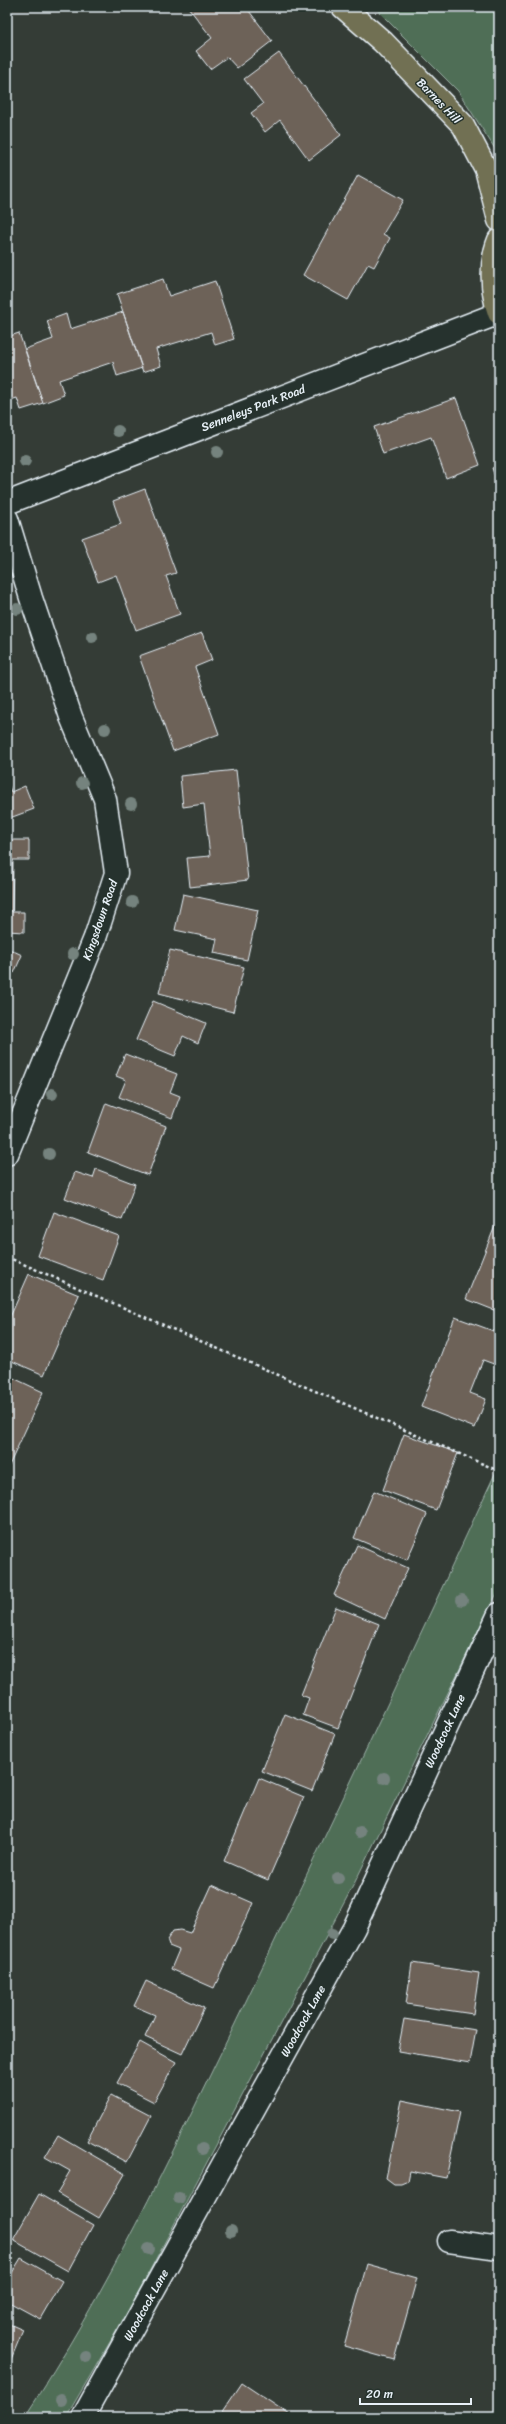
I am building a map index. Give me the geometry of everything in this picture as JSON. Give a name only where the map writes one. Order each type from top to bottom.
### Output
[{"type":"main road","name":"Barnes Hill","points":[[343,7],[383,42],[463,125],[486,169],[499,220]]},
{"type":"main road","points":[[499,240],[494,253],[493,277],[499,312]]},
{"type":"street","name":"Senneleys Park Road","points":[[7,503],[499,312]]},
{"type":"street","name":"Kingsdown Road","points":[[7,519],[31,598],[69,709],[105,799],[116,873],[95,938],[7,1154]]},
{"type":"street","name":"Woodcock Lane","points":[[83,2417],[354,1928],[499,1614]]},
{"type":"street","points":[[449,2241],[499,2248]]},
{"type":"path","points":[[7,1257],[499,1471]]},
{"type":"green space","points":[[374,7],[496,7],[499,13],[499,155],[458,91]]},
{"type":"green space","points":[[499,1465],[499,1589],[354,1884],[130,2308],[66,2417],[24,2417],[82,2323],[161,2176],[401,1676]]},
{"type":"building","points":[[188,7],[246,7],[272,41],[237,68],[227,57],[210,69],[196,51],[212,38]]},
{"type":"building","points":[[279,53],[341,135],[309,160],[280,120],[265,132],[251,113],[263,104],[244,79]]},
{"type":"building","points":[[358,175],[403,200],[383,234],[390,238],[374,267],[368,264],[348,300],[303,275]]},
{"type":"building","points":[[163,279],[169,296],[215,281],[234,339],[215,345],[211,332],[156,349],[161,366],[143,372],[117,294]]},
{"type":"building","points":[[123,312],[142,368],[117,376],[113,362],[59,380],[64,395],[43,403],[25,349],[53,339],[47,321],[66,314],[70,329]]},
{"type":"building","points":[[19,333],[43,403],[21,410],[17,398],[7,401],[7,337]]},
{"type":"building","points":[[456,398],[480,465],[446,478],[431,437],[383,454],[374,427]]},
{"type":"building","points":[[499,466],[499,489],[492,468]]},
{"type":"building","points":[[145,489],[176,573],[166,576],[180,614],[136,630],[116,575],[98,582],[82,538],[121,524],[113,501]]},
{"type":"building","points":[[202,633],[212,660],[195,667],[219,734],[173,751],[139,656]]},
{"type":"building","points":[[236,770],[248,880],[190,887],[187,858],[210,856],[204,804],[183,807],[180,776]]},
{"type":"building","points":[[7,781],[11,792],[25,786],[34,809],[7,819]]},
{"type":"building","points":[[7,840],[29,840],[29,860],[13,860],[12,912],[24,912],[24,932],[7,931]]},
{"type":"building","points":[[183,894],[258,910],[247,960],[214,953],[217,939],[175,930]]},
{"type":"building","points":[[7,948],[22,955],[14,973],[7,970]]},
{"type":"building","points":[[170,950],[244,967],[233,1012],[159,993]]},
{"type":"building","points":[[153,1001],[206,1023],[198,1043],[183,1036],[175,1056],[136,1040]]},
{"type":"building","points":[[125,1054],[177,1074],[170,1092],[180,1096],[172,1118],[119,1097],[126,1080],[116,1076]]},
{"type":"building","points":[[106,1103],[166,1126],[148,1175],[88,1152]]},
{"type":"building","points":[[96,1169],[135,1184],[122,1220],[65,1198],[75,1172],[93,1178]]},
{"type":"building","points":[[54,1212],[119,1236],[103,1280],[38,1256]]},
{"type":"building","points":[[499,1216],[499,1312],[466,1299]]},
{"type":"building","points":[[29,1274],[79,1295],[44,1375],[7,1359],[7,1324]]},
{"type":"building","points":[[455,1317],[499,1333],[499,1366],[483,1360],[470,1393],[486,1399],[475,1428],[421,1407]]},
{"type":"building","points":[[7,1375],[43,1392],[7,1470]]},
{"type":"building","points":[[404,1434],[458,1453],[436,1510],[383,1490]]},
{"type":"building","points":[[374,1491],[427,1514],[407,1560],[354,1538]]},
{"type":"building","points":[[357,1545],[408,1568],[385,1619],[334,1595]]},
{"type":"building","points":[[336,1607],[379,1624],[338,1728],[303,1715],[309,1698],[301,1695]]},
{"type":"building","points":[[285,1714],[335,1734],[312,1791],[262,1771]]},
{"type":"building","points":[[259,1778],[304,1797],[268,1880],[224,1861]]},
{"type":"building","points":[[212,1885],[253,1903],[214,1988],[171,1969],[179,1950],[169,1946],[167,1940],[173,1931],[180,1930],[190,1933]]},
{"type":"building","points":[[412,1963],[479,1973],[473,2014],[406,2004]]},
{"type":"building","points":[[146,1981],[204,2008],[182,2054],[145,2037],[155,2015],[134,2006]]},
{"type":"building","points":[[404,2019],[476,2030],[470,2063],[398,2051]]},
{"type":"building","points":[[140,2042],[176,2062],[154,2102],[117,2083]]},
{"type":"building","points":[[111,2095],[151,2116],[127,2162],[87,2141]]},
{"type":"building","points":[[402,2100],[460,2112],[446,2178],[410,2171],[408,2181],[401,2184],[394,2184],[386,2178]]},
{"type":"building","points":[[58,2135],[125,2174],[99,2218],[57,2193],[70,2171],[45,2157]]},
{"type":"building","points":[[39,2194],[93,2225],[68,2271],[13,2240]]},
{"type":"building","points":[[21,2258],[62,2281],[40,2319],[7,2301],[7,2281]]},
{"type":"building","points":[[367,2264],[417,2278],[394,2360],[344,2346]]},
{"type":"building","points":[[7,2323],[23,2330],[7,2369]]},
{"type":"building","points":[[242,2383],[293,2417],[219,2417]]}]
